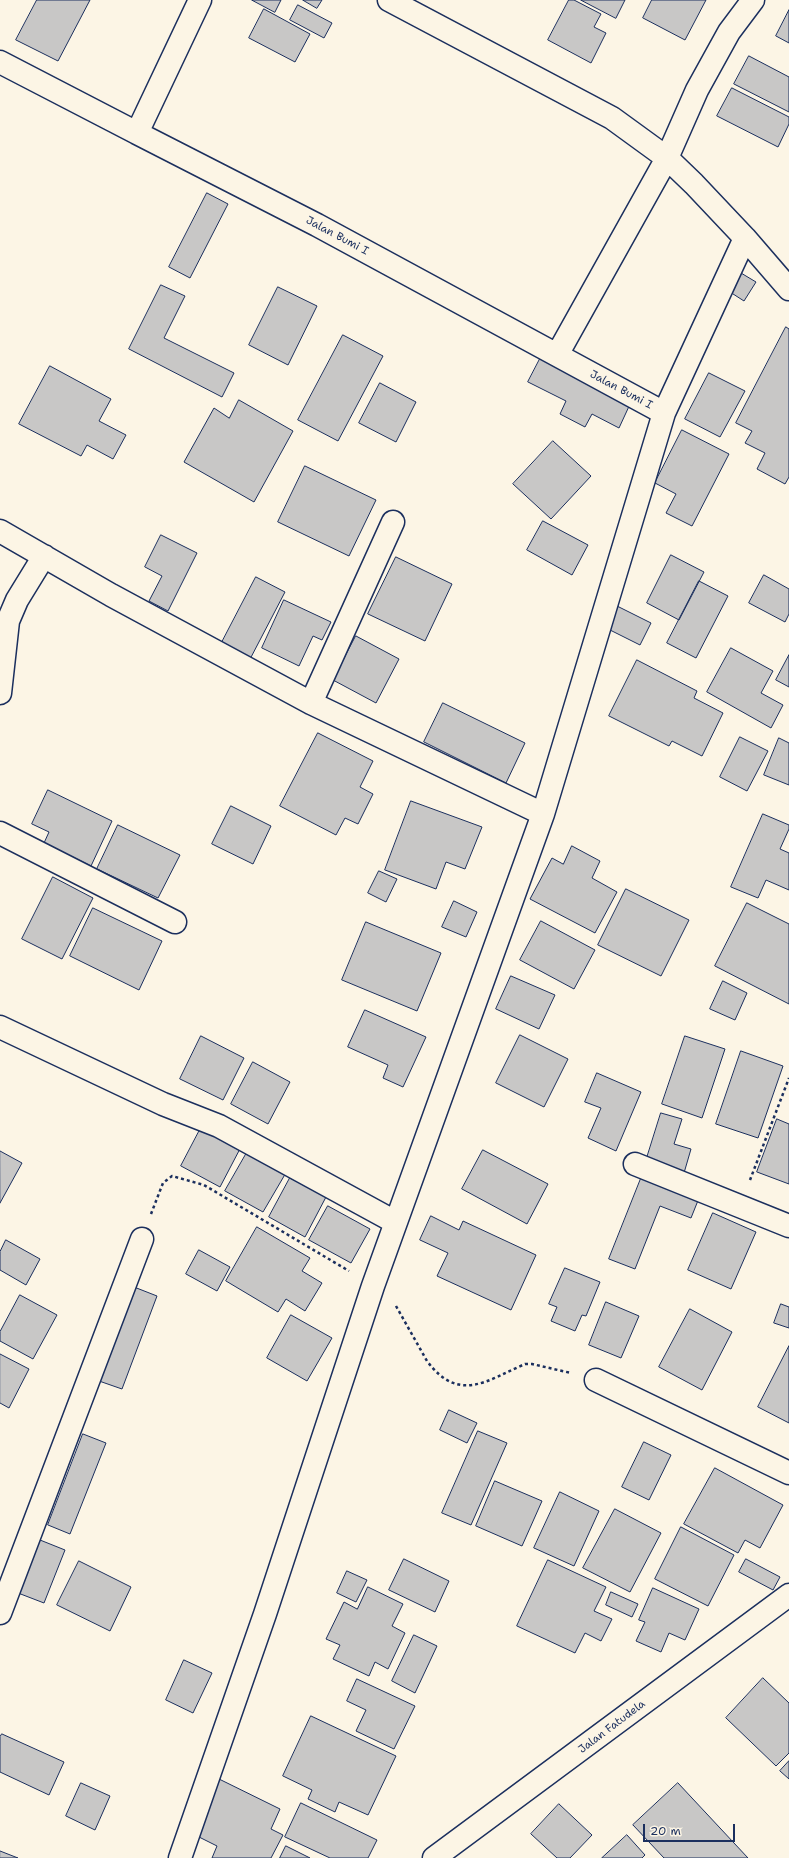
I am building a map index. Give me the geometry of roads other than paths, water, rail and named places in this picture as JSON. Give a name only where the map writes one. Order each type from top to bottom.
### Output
[{"type":"street","points":[[137,133],[200,0]]},
{"type":"street","points":[[389,0],[612,118],[667,158],[694,184],[745,238],[789,289]]},
{"type":"street","points":[[557,355],[667,158],[697,90],[729,32],[753,0]]},
{"type":"street","name":"Jalan Bumi I","points":[[0,62],[317,225],[664,413]]},
{"type":"street","points":[[180,1858],[265,1614],[372,1287],[543,814],[664,413],[745,238]]},
{"type":"street","points":[[311,703],[393,522]]},
{"type":"street","points":[[0,531],[111,595],[311,703],[543,814]]},
{"type":"street","points":[[0,693],[8,620],[17,600],[44,556]]},
{"type":"street","points":[[0,833],[175,922]]},
{"type":"street","points":[[0,1027],[163,1104],[219,1126],[395,1222]]},
{"type":"street","points":[[635,1164],[789,1226]]},
{"type":"street","points":[[0,1613],[142,1239]]},
{"type":"street","points":[[596,1380],[789,1473]]},
{"type":"street","name":"Jalan Fatudela","points":[[434,1858],[789,1595]]}]
